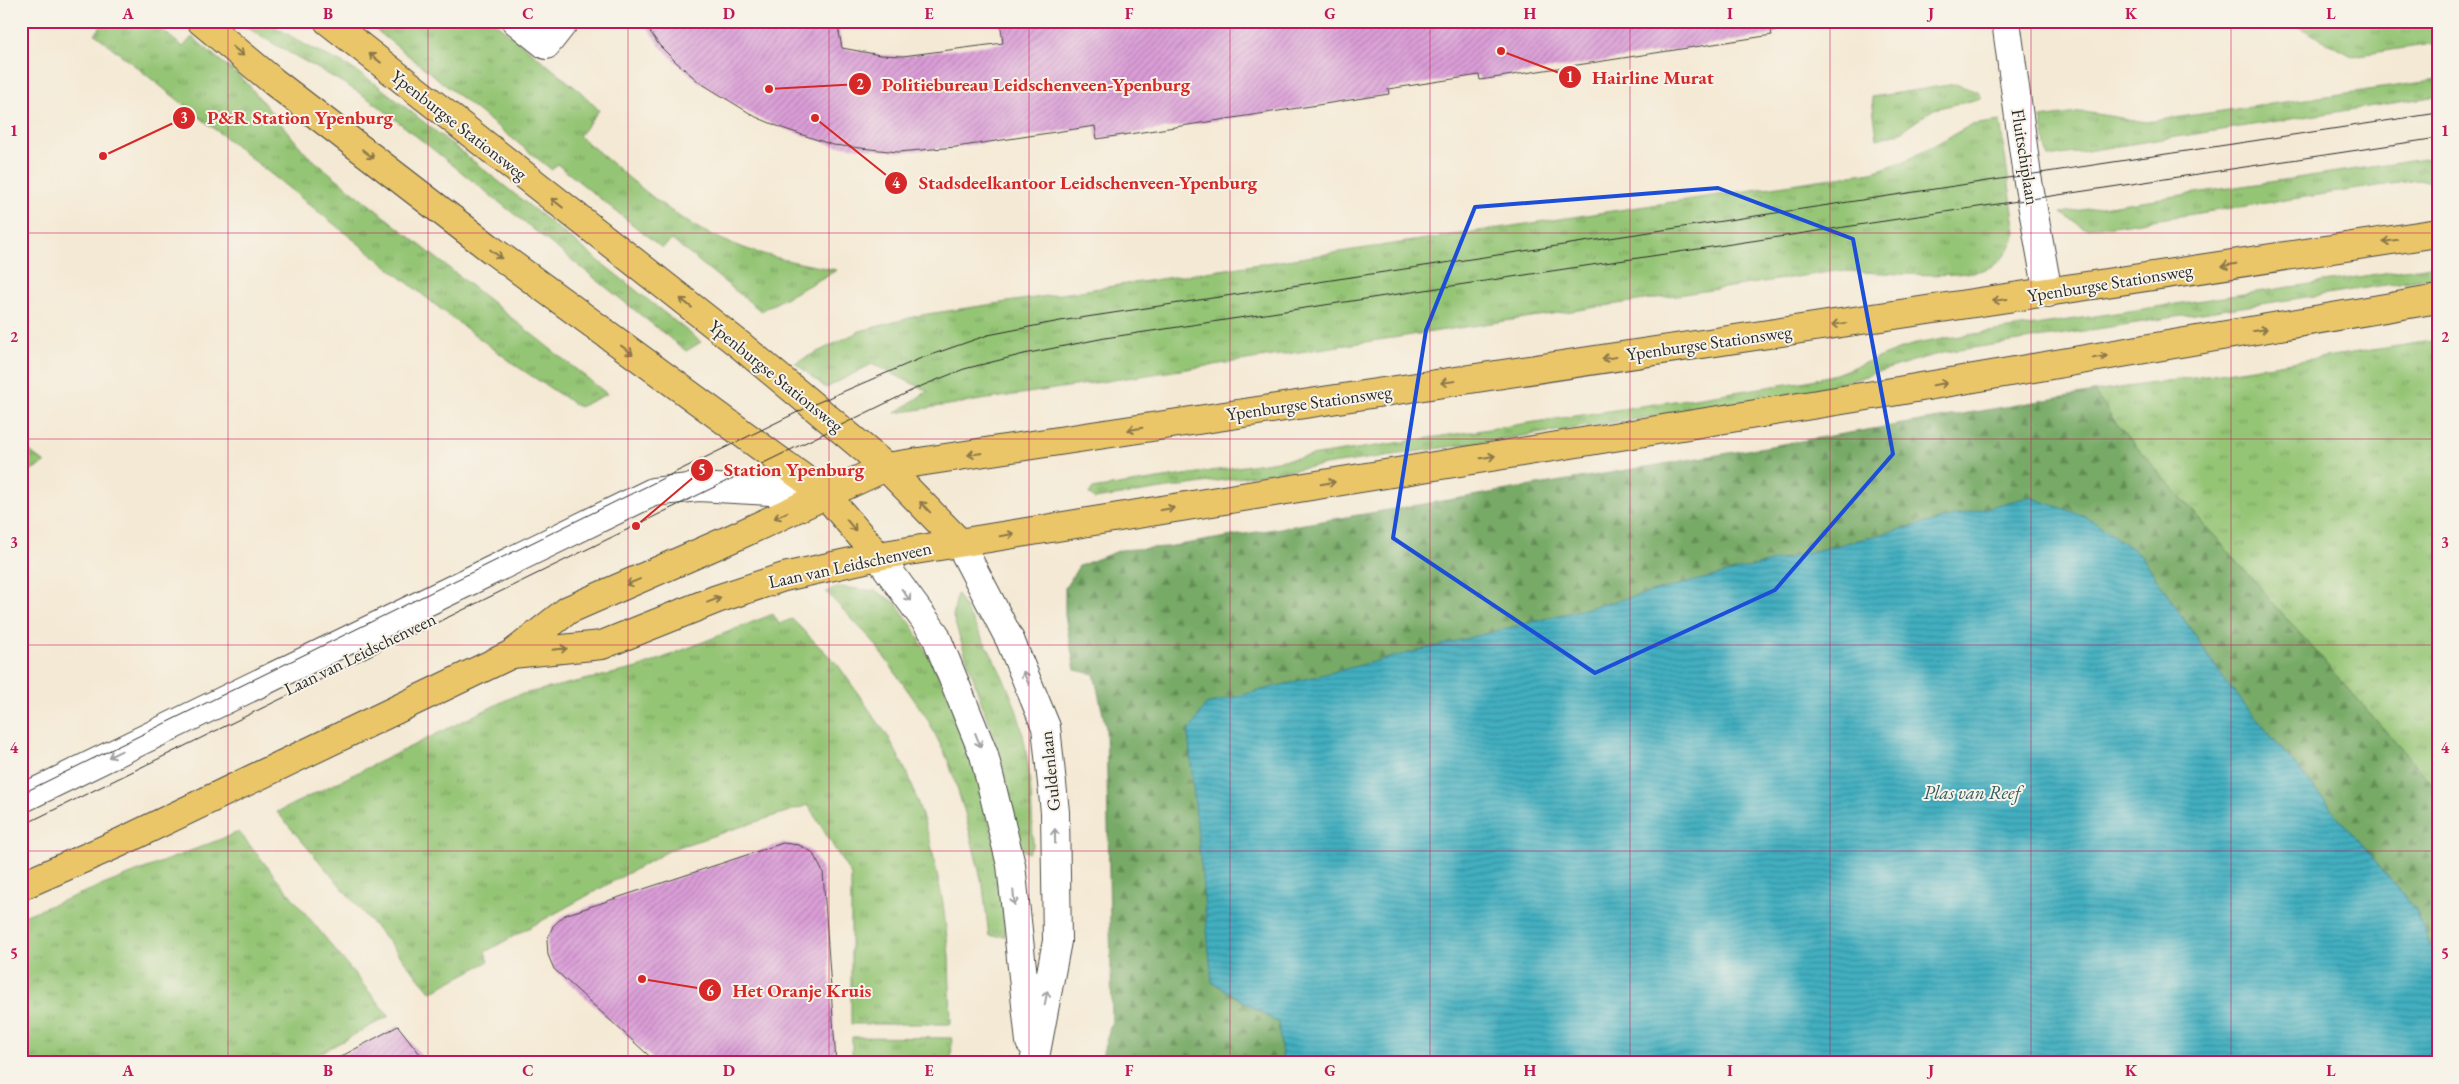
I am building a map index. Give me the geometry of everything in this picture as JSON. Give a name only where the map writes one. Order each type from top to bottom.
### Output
[{"type":"main road","points":[[201,21],[274,82],[492,250],[825,494],[878,556]]},
{"type":"main road","name":"Ypenburgse Stationsweg","points":[[328,21],[740,345],[886,467],[2438,234]]},
{"type":"main road","points":[[959,542],[1882,394],[2438,300]]},
{"type":"main road","name":"Laan van Leidschenveen","points":[[21,886],[119,844],[512,654],[568,610],[735,537],[886,467]]},
{"type":"main road","name":"Guldenlaan","points":[[886,467],[959,542]]},
{"type":"main road","name":"Laan van Leidschenveen","points":[[512,654],[602,645],[717,599],[784,577],[878,556],[959,542]]},
{"type":"street","points":[[516,21],[546,45],[566,21]]},
{"type":"street","name":"Fluitschiplaan","points":[[2006,21],[2026,176],[2048,293]]},
{"type":"street","name":"Laan van Leidschenveen","points":[[21,799],[653,492],[698,487],[825,494]]},
{"type":"street","name":"Laan van Leidschenveen","points":[[21,820],[698,487]]},
{"type":"street","name":"Guldenlaan","points":[[959,542],[1010,640],[1046,727],[1055,812],[1057,941],[1033,1063]]},
{"type":"street","name":"Guldenlaan","points":[[878,556],[935,634],[984,755],[1011,865],[1033,1063]]},
{"type":"highlighted area","points":[[1718,188],[1853,239],[1893,454],[1775,590],[1595,673],[1393,538],[1426,330],[1475,207]]},
{"type":"green space","points":[[105,21],[151,21],[183,47],[192,37],[246,82],[307,155],[607,394],[579,407],[518,367],[447,314],[95,34]]},
{"type":"green space","points":[[238,21],[266,21],[307,46],[348,66],[376,84],[701,342],[686,351],[376,104]]},
{"type":"green space","points":[[365,21],[493,21],[582,93],[599,110],[579,136],[669,210],[701,229],[738,246],[777,258],[837,270],[761,311],[672,240],[662,248],[557,164],[552,170]]},
{"type":"green space","points":[[2288,21],[2438,21],[2438,43],[2352,56]]},
{"type":"green space","points":[[2438,80],[2438,96],[2048,157],[2041,118],[2084,112],[2146,122]]},
{"type":"green space","points":[[1955,84],[1978,92],[1982,98],[1934,109],[1899,133],[1877,139],[1872,97]]},
{"type":"green space","points":[[2000,121],[2016,233],[2004,256],[1992,266],[1979,271],[1940,275],[1836,271],[895,413],[928,391],[872,364],[826,388],[795,363],[860,331],[921,315],[1872,172],[1905,161],[1971,125]]},
{"type":"green space","points":[[2438,157],[2438,185],[2418,180],[2113,226],[2084,228],[2061,213]]},
{"type":"green space","points":[[2438,265],[2438,277],[1946,352],[1827,388],[1787,397],[1094,499],[1089,494],[1092,489],[1807,381],[1836,374],[1911,345],[1948,338]]},
{"type":"green space","points":[[2438,340],[2438,791],[2119,427],[2094,392]]},
{"type":"green space","points":[[2094,392],[2119,427],[2438,791],[2438,964],[2416,910],[2226,682],[2141,555],[1212,981],[1279,1023],[1283,1063],[1100,1063],[1112,1020],[1106,728],[1094,674],[1075,670],[1065,616],[1065,588],[1079,566],[1121,550],[1167,547]]},
{"type":"green space","points":[[21,444],[45,463],[21,475]]},
{"type":"green space","points":[[840,587],[876,591],[896,603],[913,627],[945,688],[972,759],[1001,867],[1005,936],[989,936],[983,887],[965,813],[948,760],[927,718],[873,641],[826,592]]},
{"type":"green space","points":[[957,594],[996,663],[1018,716],[1026,749],[1031,790],[1033,846],[1028,853],[1020,848],[1002,764],[953,617]]},
{"type":"green space","points":[[773,614],[779,624],[792,619],[838,665],[889,738],[910,779],[930,840],[943,903],[949,956],[951,1024],[851,1024],[851,875],[808,805],[672,849],[485,952],[489,961],[431,992],[277,812],[514,696],[638,668]]},
{"type":"green space","points":[[239,832],[389,1016],[302,1063],[30,1063],[21,1048],[21,917]]},
{"type":"green space","points":[[852,1037],[952,1038],[951,1063],[852,1063]]},
{"type":"water","name":"Plas van Reef","points":[[2029,497],[2085,516],[2141,555],[2226,682],[2416,910],[2438,964],[2438,1063],[1283,1063],[1278,1023],[1212,982],[1188,733],[1206,704]]},
{"type":"building","points":[[643,21],[837,21],[842,48],[880,55],[903,56],[1003,43],[1000,21],[1823,22],[1771,31],[1772,35],[1480,80],[1479,75],[1388,89],[1389,94],[1097,139],[1095,126],[956,147],[898,152],[833,145],[756,117],[699,82],[659,45]]},
{"type":"building","points":[[783,843],[799,845],[812,852],[823,872],[836,1063],[657,1063],[554,969],[548,955],[547,940],[553,926],[565,915]]},
{"type":"building","points":[[398,1026],[427,1063],[329,1063]]},
{"type":"tram line","points":[[21,794],[812,405],[919,359],[988,335],[1060,321],[2438,113]]},
{"type":"tram line","points":[[21,826],[919,387],[964,369],[1024,354],[1105,338],[2438,138]]},
{"type":"place","name":"Hairline Murat","points":[[1501,51]]},
{"type":"place","name":"Politiebureau Leidschenveen-Ypenburg","points":[[769,89]]},
{"type":"place","name":"Stadsdeelkantoor Leidschenveen-Ypenburg","points":[[815,118]]},
{"type":"place","name":"P&R Station Ypenburg","points":[[103,156]]},
{"type":"place","name":"Station Ypenburg","points":[[636,526]]},
{"type":"place","name":"Het Oranje Kruis","points":[[642,979]]}]
